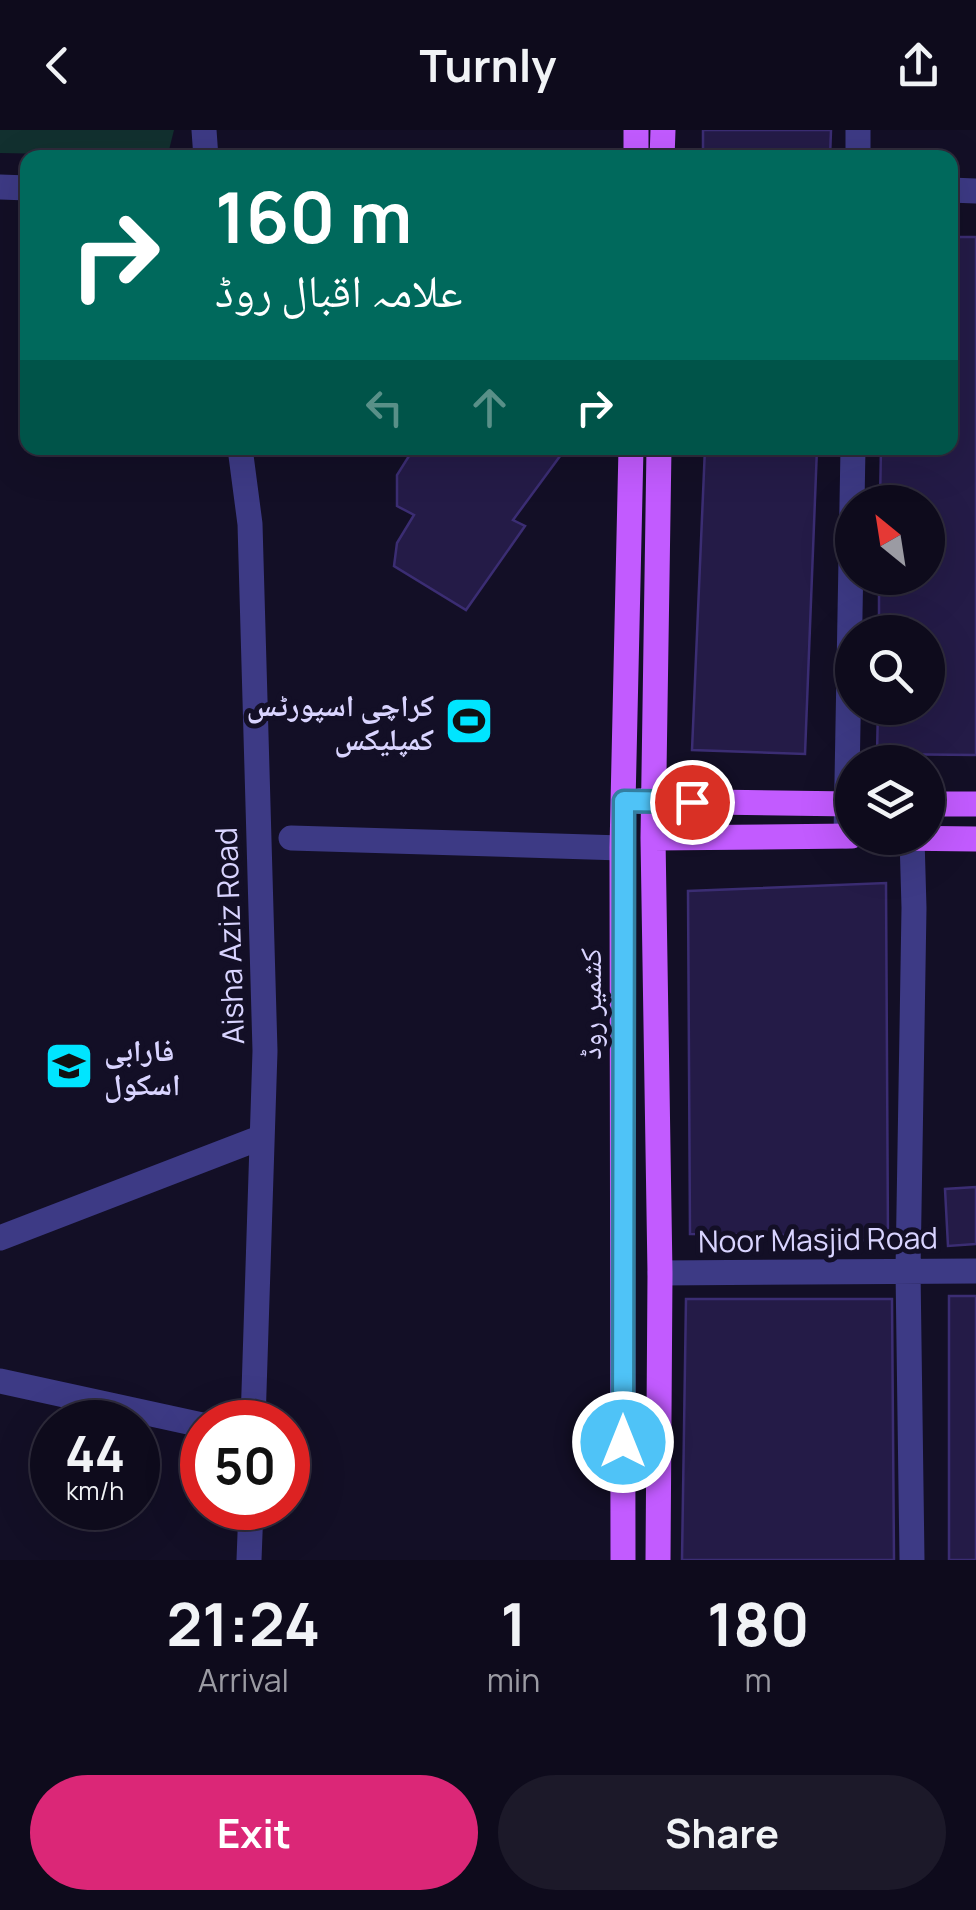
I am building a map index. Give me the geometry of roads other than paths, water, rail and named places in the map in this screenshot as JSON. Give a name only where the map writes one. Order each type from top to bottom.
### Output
[{"type":"main road","name":"کشمیر روڈ","points":[[623,1560],[622,844],[631,455]]},
{"type":"main road","points":[[658,1560],[660,1273],[654,801],[659,455]]},
{"type":"main road","points":[[624,801],[835,804]]},
{"type":"main road","points":[[945,804],[976,804]]},
{"type":"main road","points":[[654,838],[835,836]]},
{"type":"main road","points":[[945,839],[976,839]]},
{"type":"street","name":"Aisha Aziz Road","points":[[241,455],[250,524],[265,1051],[254,1400]]},
{"type":"street","points":[[850,745],[853,455]]},
{"type":"street","points":[[291,838],[622,844],[654,838]]},
{"type":"street","points":[[912,855],[908,1270],[912,1560]]},
{"type":"street","points":[[0,1238],[262,1137]]},
{"type":"street","name":"Noor Masjid Road","points":[[660,1273],[976,1270]]},
{"type":"street","points":[[0,1381],[180,1420]]},
{"type":"street","points":[[249,1560],[250,1530]]},
{"type":"place","name":"کراچی اسپورٹس کمپلیکس","points":[[469,721]]},
{"type":"place","name":"فارابی اسکول","points":[[69,1066]]}]
